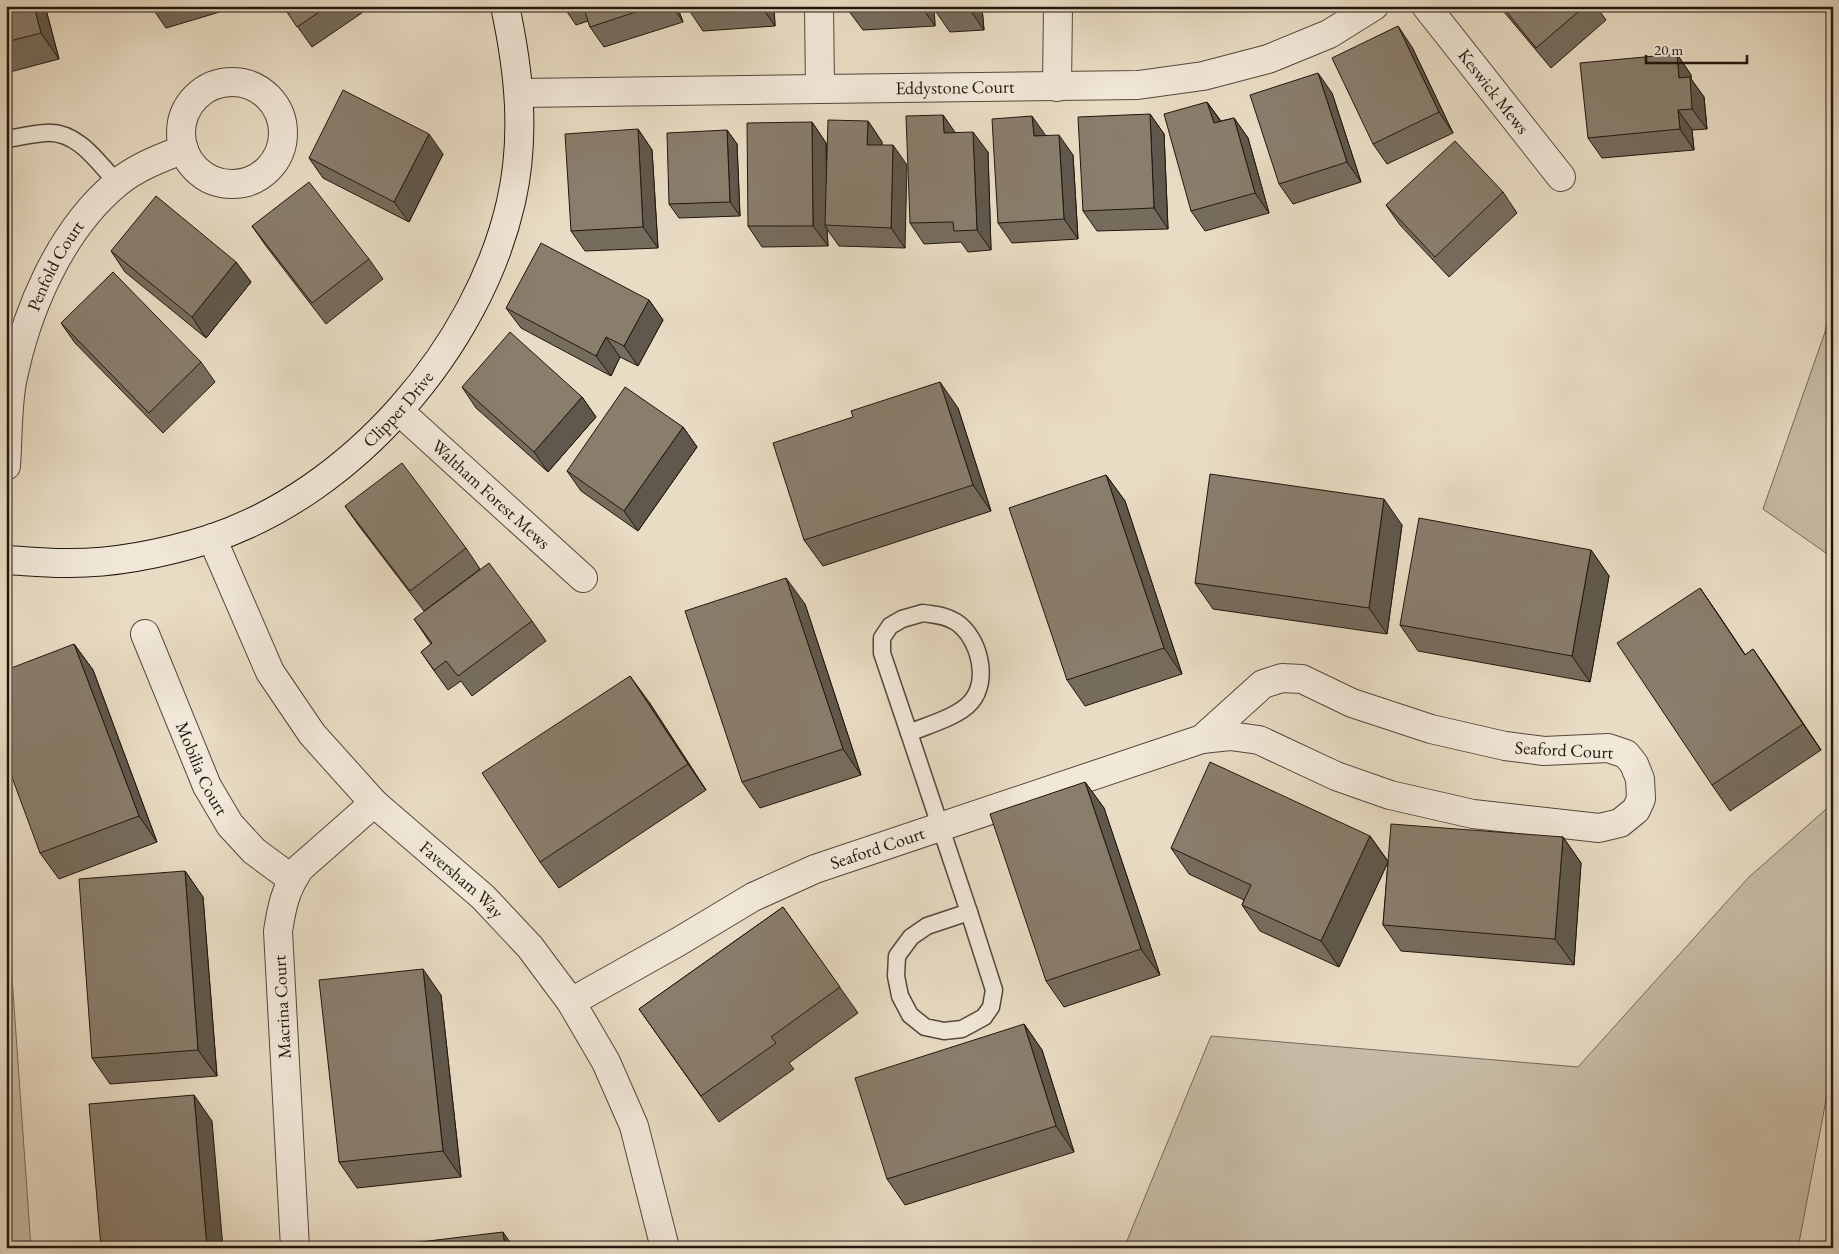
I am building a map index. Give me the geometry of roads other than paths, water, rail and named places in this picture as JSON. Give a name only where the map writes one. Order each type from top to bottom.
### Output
[{"type":"street","name":"Clipper Drive","points":[[6,560],[65,563],[127,558],[189,545],[212,538],[259,518],[313,486],[363,447],[399,411],[439,361],[477,297],[499,245],[512,201],[518,154],[520,93],[514,45],[505,6]]},
{"type":"street","points":[[819,6],[820,89]]},
{"type":"street","points":[[1057,87],[1058,6]]},
{"type":"street","name":"Eddystone Court","points":[[520,93],[1138,85],[1204,76],[1276,55],[1329,34],[1374,6]]},
{"type":"street","name":"Keswick Mews","points":[[1426,6],[1561,177]]},
{"type":"street","name":"Penfold Court","points":[[6,466],[12,384],[25,329],[52,266],[87,212],[117,183],[148,164],[184,149]]},
{"type":"street","name":"Waltham Forest Mews","points":[[399,411],[583,578]]},
{"type":"street","name":"Faversham Way","points":[[212,538],[270,672],[312,734],[374,803],[483,896],[530,947],[572,1002],[606,1062],[634,1126],[665,1248]]},
{"type":"street","name":"Mobilia Court","points":[[145,634],[207,786],[230,824],[254,851],[292,879]]},
{"type":"street","name":"Seaford Court","points":[[572,1002],[753,897],[814,869],[1202,739],[1230,736],[1258,740],[1336,776],[1390,795],[1473,814],[1599,828],[1620,822],[1636,810],[1641,799],[1640,779],[1634,764],[1626,754],[1608,748],[1544,751],[1505,746],[1431,730],[1352,703],[1302,679],[1282,678],[1263,684],[1202,739]]},
{"type":"street","name":"Macrina Court","points":[[294,1248],[278,932],[282,903],[292,879],[300,868],[374,803]]},
{"type":"lane","points":[[6,140],[48,133],[70,138],[86,148],[117,183]]},
{"type":"lane","points":[[910,733],[962,711],[973,701],[980,683],[980,662],[971,639],[958,623],[944,616],[922,613],[902,619],[890,626],[882,638],[882,653],[910,733],[969,912],[994,990],[991,1007],[984,1017],[962,1029],[944,1032],[925,1027],[910,1015],[900,996],[896,976],[897,956],[911,937],[927,926],[969,912]]}]
